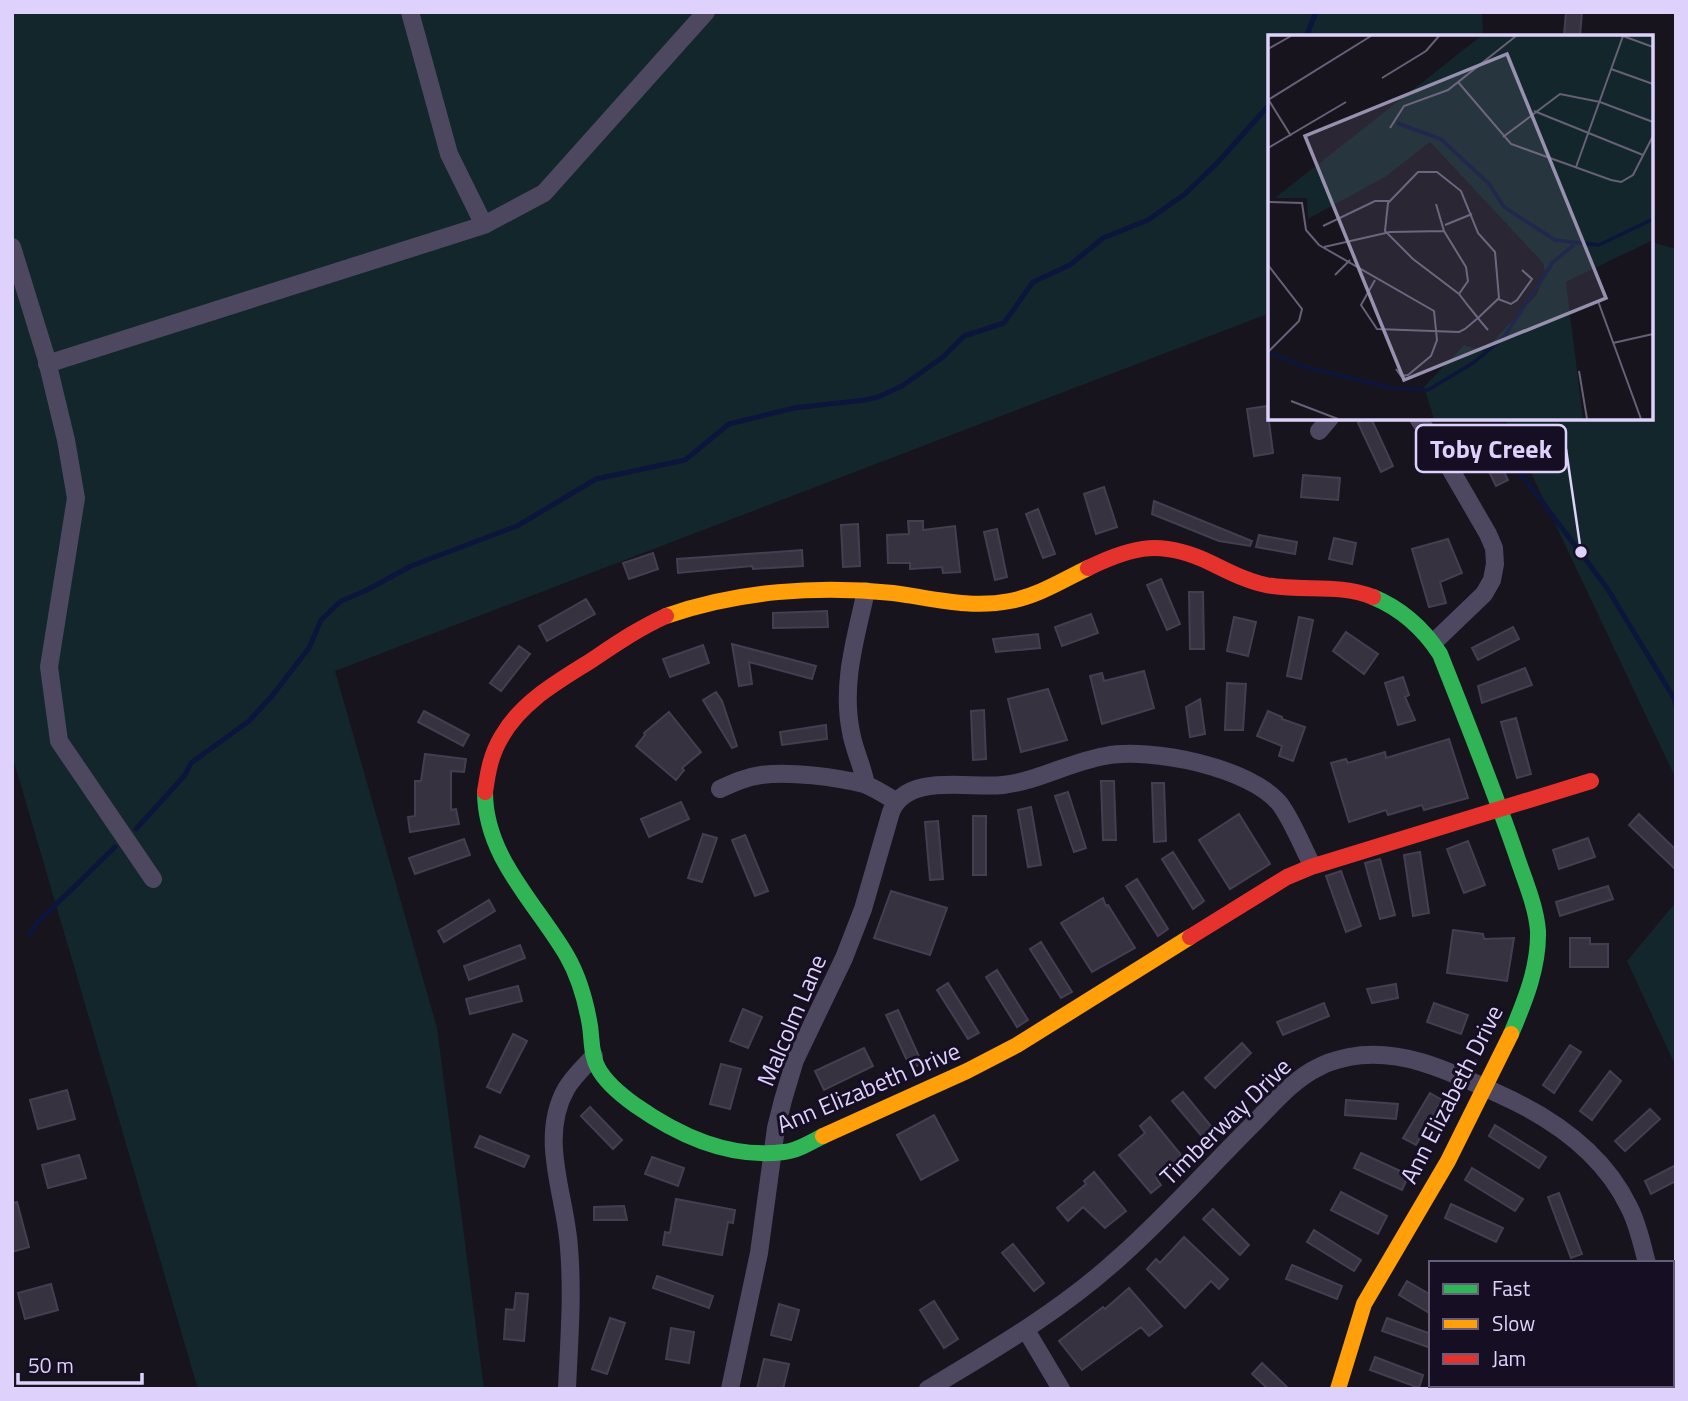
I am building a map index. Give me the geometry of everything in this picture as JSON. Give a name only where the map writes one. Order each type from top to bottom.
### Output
[{"type":"street","points":[[410,12],[449,154],[484,225]]},
{"type":"street","points":[[47,364],[484,225],[544,193],[706,12]]},
{"type":"street","points":[[12,247],[47,364],[66,440],[76,498],[49,667],[59,741],[153,878]]},
{"type":"street","points":[[1419,420],[1444,458],[1494,548],[1492,580],[1484,594],[1434,642]]},
{"type":"street","name":"Ann Elizabeth Drive","points":[[1338,1389],[1355,1326],[1368,1295],[1411,1226],[1486,1088],[1527,996],[1537,956],[1539,929],[1536,914],[1501,810],[1440,654],[1434,642],[1402,612],[1357,592],[1332,588],[1287,589],[1257,583],[1230,573],[1189,552],[1167,547],[1145,547],[1122,554],[1027,596],[992,604],[957,603],[866,591],[788,593],[729,599],[700,605],[651,623],[548,687],[527,704],[502,737],[488,769],[485,792],[490,833],[513,879],[571,963],[579,982],[597,1067],[624,1096],[668,1127],[717,1147],[755,1154],[788,1152],[1001,1055],[1312,865],[1501,810],[1591,781]]},
{"type":"street","points":[[866,591],[851,659],[847,703],[851,732],[866,785]]},
{"type":"street","points":[[720,789],[741,779],[762,775],[833,779],[866,785],[897,802],[922,787],[1000,785],[1026,781],[1105,756],[1120,754],[1165,757],[1217,769],[1254,783],[1281,806],[1312,865]]},
{"type":"street","name":"Malcolm Lane","points":[[730,1389],[759,1253],[776,1128],[796,1060],[858,922],[891,812],[897,802]]},
{"type":"street","points":[[567,1389],[572,1289],[569,1245],[553,1140],[563,1096],[575,1076],[594,1056]]},
{"type":"street","name":"Timberway Drive","points":[[928,1389],[1026,1331],[1120,1258],[1300,1080],[1318,1067],[1348,1057],[1398,1056],[1436,1066],[1543,1115],[1570,1134],[1614,1181],[1630,1208],[1646,1261]]},
{"type":"street","points":[[1026,1331],[1061,1389]]},
{"type":"green space","points":[[12,12],[1482,12],[1483,35],[1268,35],[1268,314],[335,671],[437,1028],[484,1389],[198,1389],[12,755]]},
{"type":"green space","points":[[1653,243],[1676,249],[1676,779],[1506,420],[1653,420]]},
{"type":"green space","points":[[1676,902],[1676,1067],[1627,961]]},
{"type":"building","points":[[1566,12],[1582,12],[1580,35],[1564,35]]},
{"type":"building","points":[[1267,406],[1273,453],[1254,456],[1247,409]]},
{"type":"building","points":[[1372,420],[1393,466],[1381,472],[1358,423]]},
{"type":"building","points":[[1482,426],[1508,480],[1496,486],[1470,433]]},
{"type":"building","points":[[1303,475],[1340,478],[1338,500],[1301,497]]},
{"type":"building","points":[[1104,487],[1117,527],[1096,534],[1084,494]]},
{"type":"building","points":[[1154,501],[1252,541],[1250,546],[1219,541],[1152,514]]},
{"type":"building","points":[[1038,509],[1055,554],[1043,558],[1026,514]]},
{"type":"building","points":[[908,521],[923,521],[923,530],[955,526],[960,572],[943,573],[942,567],[910,569],[910,563],[888,563],[887,535],[909,534]]},
{"type":"building","points":[[858,524],[860,566],[843,567],[841,525]]},
{"type":"building","points":[[997,529],[1007,577],[995,580],[984,532]]},
{"type":"building","points":[[1259,535],[1297,542],[1295,554],[1256,547]]},
{"type":"building","points":[[1334,538],[1356,543],[1352,564],[1329,559]]},
{"type":"building","points":[[1448,539],[1462,573],[1440,582],[1446,603],[1429,607],[1412,549]]},
{"type":"building","points":[[802,550],[803,566],[753,569],[752,566],[678,573],[677,559]]},
{"type":"building","points":[[653,553],[658,569],[629,579],[623,563]]},
{"type":"building","points":[[1161,579],[1180,624],[1167,630],[1147,585]]},
{"type":"building","points":[[1189,592],[1203,592],[1204,649],[1190,649]]},
{"type":"building","points":[[586,599],[595,614],[547,641],[539,626]]},
{"type":"building","points":[[827,611],[828,627],[773,628],[773,613]]},
{"type":"building","points":[[1091,614],[1098,633],[1062,646],[1055,627]]},
{"type":"building","points":[[1234,617],[1256,622],[1248,656],[1227,651]]},
{"type":"building","points":[[1299,617],[1313,620],[1301,679],[1287,676]]},
{"type":"building","points":[[1513,627],[1519,639],[1478,660],[1472,648]]},
{"type":"building","points":[[1346,632],[1378,654],[1364,674],[1333,651]]},
{"type":"building","points":[[1038,634],[1040,648],[996,652],[993,639]]},
{"type":"building","points":[[732,644],[816,666],[812,679],[749,662],[752,684],[739,686]]},
{"type":"building","points":[[703,645],[709,663],[670,677],[663,659]]},
{"type":"building","points":[[519,646],[530,654],[501,691],[490,683]]},
{"type":"building","points":[[1525,668],[1532,685],[1482,703],[1478,686]]},
{"type":"building","points":[[1144,671],[1154,708],[1102,724],[1090,676],[1102,673],[1104,681]]},
{"type":"building","points":[[1403,677],[1409,695],[1405,697],[1415,720],[1398,725],[1385,683]]},
{"type":"building","points":[[1227,683],[1246,684],[1243,730],[1225,730]]},
{"type":"building","points":[[1048,689],[1067,740],[1021,752],[1008,699]]},
{"type":"building","points":[[716,692],[722,701],[737,746],[732,748],[703,700]]},
{"type":"building","points":[[1200,699],[1205,734],[1190,737],[1186,707]]},
{"type":"building","points":[[984,710],[986,759],[973,760],[971,711]]},
{"type":"building","points":[[424,711],[469,735],[463,746],[418,722]]},
{"type":"building","points":[[1268,711],[1305,727],[1293,761],[1279,756],[1282,746],[1257,736]]},
{"type":"building","points":[[669,712],[701,752],[682,768],[684,770],[676,780],[636,746],[644,733]]},
{"type":"building","points":[[1516,718],[1531,774],[1517,778],[1501,722]]},
{"type":"building","points":[[826,725],[827,739],[782,745],[780,732]]},
{"type":"building","points":[[1449,739],[1468,798],[1424,810],[1422,805],[1388,815],[1386,810],[1349,822],[1331,763],[1346,759],[1348,763],[1385,752],[1386,758]]},
{"type":"building","points":[[425,754],[466,759],[464,772],[451,771],[451,810],[456,809],[459,824],[410,832],[408,817],[415,816],[415,781],[421,781]]},
{"type":"building","points":[[1101,781],[1114,781],[1116,840],[1103,840]]},
{"type":"building","points":[[1152,783],[1164,783],[1166,841],[1154,842]]},
{"type":"building","points":[[1068,792],[1086,848],[1074,852],[1055,796]]},
{"type":"building","points":[[681,802],[689,819],[649,837],[641,819]]},
{"type":"building","points":[[1031,807],[1041,865],[1028,867],[1018,810]]},
{"type":"building","points":[[1239,814],[1270,864],[1230,889],[1199,840]]},
{"type":"building","points":[[1639,814],[1676,850],[1676,870],[1629,825]]},
{"type":"building","points":[[973,816],[986,816],[986,875],[973,875]]},
{"type":"building","points":[[938,821],[943,879],[930,880],[925,822]]},
{"type":"building","points":[[703,834],[717,838],[702,882],[688,878]]},
{"type":"building","points":[[745,835],[768,891],[755,896],[732,840]]},
{"type":"building","points":[[1588,838],[1595,857],[1559,869],[1553,850]]},
{"type":"building","points":[[464,839],[470,855],[415,874],[409,858]]},
{"type":"building","points":[[1468,841],[1485,885],[1464,893],[1447,849]]},
{"type":"building","points":[[1173,852],[1204,901],[1193,909],[1162,859]]},
{"type":"building","points":[[1420,852],[1429,913],[1413,916],[1404,855]]},
{"type":"building","points":[[1380,859],[1395,915],[1380,919],[1365,863]]},
{"type":"building","points":[[1341,871],[1361,926],[1346,932],[1326,876]]},
{"type":"building","points":[[1137,879],[1168,929],[1158,936],[1126,886]]},
{"type":"building","points":[[1608,886],[1613,899],[1560,916],[1556,902]]},
{"type":"building","points":[[891,891],[947,908],[930,955],[874,938]]},
{"type":"building","points":[[1103,898],[1135,948],[1092,972],[1061,923]]},
{"type":"building","points":[[489,900],[495,911],[444,942],[438,931]]},
{"type":"building","points":[[1453,930],[1483,934],[1484,939],[1514,938],[1507,981],[1447,973]]},
{"type":"building","points":[[1570,938],[1590,938],[1590,944],[1608,944],[1608,967],[1570,967]]},
{"type":"building","points":[[1041,942],[1072,992],[1061,998],[1030,949]]},
{"type":"building","points":[[520,945],[525,958],[469,980],[464,966]]},
{"type":"building","points":[[997,970],[1028,1020],[1017,1027],[986,977]]},
{"type":"building","points":[[948,983],[979,1033],[968,1039],[937,990]]},
{"type":"building","points":[[1396,984],[1398,998],[1372,1003],[1367,989]]},
{"type":"building","points":[[518,986],[522,1001],[470,1014],[466,999]]},
{"type":"building","points":[[1324,1003],[1329,1016],[1283,1035],[1277,1022]]},
{"type":"building","points":[[1434,1003],[1468,1015],[1461,1034],[1427,1022]]},
{"type":"building","points":[[743,1009],[762,1017],[748,1048],[730,1041]]},
{"type":"building","points":[[898,1010],[922,1063],[911,1069],[886,1015]]},
{"type":"building","points":[[513,1034],[527,1041],[500,1093],[487,1087]]},
{"type":"building","points":[[1242,1043],[1251,1053],[1215,1088],[1205,1078]]},
{"type":"building","points":[[1570,1045],[1581,1052],[1554,1093],[1543,1085]]},
{"type":"building","points":[[864,1048],[873,1066],[824,1090],[815,1071]]},
{"type":"building","points":[[721,1064],[741,1069],[730,1109],[710,1104]]},
{"type":"building","points":[[1610,1071],[1621,1081],[1592,1120],[1580,1111]]},
{"type":"building","points":[[67,1090],[75,1119],[38,1129],[30,1100]]},
{"type":"building","points":[[1183,1092],[1215,1131],[1204,1139],[1172,1101]]},
{"type":"building","points":[[1430,1093],[1442,1100],[1416,1145],[1403,1138]]},
{"type":"building","points":[[1346,1100],[1398,1104],[1396,1119],[1345,1115]]},
{"type":"building","points":[[590,1107],[622,1140],[613,1149],[581,1116]]},
{"type":"building","points":[[1650,1109],[1660,1119],[1625,1151],[1615,1141]]},
{"type":"building","points":[[934,1115],[958,1160],[921,1180],[897,1135]]},
{"type":"building","points":[[1150,1117],[1182,1156],[1156,1178],[1161,1185],[1151,1193],[1119,1155],[1145,1133],[1140,1126]]},
{"type":"building","points":[[1495,1125],[1546,1157],[1539,1168],[1489,1136]]},
{"type":"building","points":[[480,1136],[529,1156],[524,1167],[475,1147]]},
{"type":"building","points":[[1361,1153],[1409,1175],[1402,1190],[1354,1168]]},
{"type":"building","points":[[79,1155],[86,1178],[48,1188],[42,1165]]},
{"type":"building","points":[[652,1157],[684,1168],[678,1186],[645,1174]]},
{"type":"building","points":[[1676,1165],[1676,1181],[1651,1194],[1645,1181]]},
{"type":"building","points":[[1472,1168],[1523,1199],[1515,1211],[1465,1180]]},
{"type":"building","points":[[1094,1172],[1126,1211],[1105,1228],[1083,1207],[1068,1221],[1057,1208],[1086,1184],[1084,1181]]},
{"type":"building","points":[[1341,1192],[1387,1216],[1378,1234],[1331,1210]]},
{"type":"building","points":[[1559,1193],[1582,1254],[1571,1258],[1548,1197]]},
{"type":"building","points":[[676,1199],[735,1210],[733,1223],[728,1222],[722,1255],[663,1245],[665,1232],[670,1233]]},
{"type":"building","points":[[17,1202],[29,1247],[12,1252],[12,1203]]},
{"type":"building","points":[[1451,1204],[1503,1228],[1496,1242],[1445,1218]]},
{"type":"building","points":[[624,1206],[627,1220],[594,1220],[594,1207]]},
{"type":"building","points":[[1213,1209],[1249,1245],[1240,1255],[1203,1219]]},
{"type":"building","points":[[1314,1230],[1361,1260],[1354,1271],[1307,1242]]},
{"type":"building","points":[[1184,1237],[1228,1279],[1219,1289],[1211,1281],[1185,1308],[1147,1269],[1156,1259],[1160,1263]]},
{"type":"building","points":[[1013,1244],[1044,1283],[1034,1291],[1002,1253]]},
{"type":"building","points":[[1292,1265],[1342,1286],[1337,1299],[1286,1279]]},
{"type":"building","points":[[657,1276],[713,1296],[709,1308],[653,1288]]},
{"type":"building","points":[[1407,1281],[1429,1294],[1429,1313],[1399,1295]]},
{"type":"building","points":[[51,1284],[58,1310],[25,1319],[18,1293]]},
{"type":"building","points":[[1129,1288],[1162,1326],[1149,1336],[1141,1327],[1082,1370],[1059,1341],[1103,1307],[1105,1309]]},
{"type":"building","points":[[516,1293],[528,1294],[524,1341],[504,1339],[506,1309],[514,1310]]},
{"type":"building","points":[[934,1301],[958,1339],[944,1348],[920,1310]]},
{"type":"building","points":[[779,1304],[799,1310],[791,1340],[771,1335]]},
{"type":"building","points":[[610,1318],[625,1323],[607,1374],[592,1369]]},
{"type":"building","points":[[1387,1318],[1429,1333],[1429,1347],[1382,1331]]},
{"type":"building","points":[[671,1328],[694,1332],[689,1363],[666,1359]]},
{"type":"building","points":[[1375,1357],[1423,1375],[1419,1388],[1370,1370]]},
{"type":"building","points":[[764,1359],[789,1364],[783,1389],[757,1389]]},
{"type":"building","points":[[1262,1363],[1289,1389],[1268,1389],[1252,1374]]},
{"type":"waterway","points":[[1307,35],[1316,12]]},
{"type":"waterway","points":[[136,829],[185,775],[191,763],[249,721],[272,696],[309,648],[321,620],[341,601],[411,566],[517,526],[596,479],[685,460],[729,424],[794,408],[865,400],[902,386],[943,357],[964,336],[1004,323],[1033,282],[1070,265],[1103,238],[1148,220],[1185,194],[1268,106]]},
{"type":"waterway","points":[[1493,420],[1513,463],[1607,588],[1676,705]]},
{"type":"waterway","points":[[30,934],[37,923],[115,847]]},
{"type":"traffic: fast","points":[[1373,597],[1411,620],[1440,654],[1489,779],[1529,892],[1535,912],[1538,944],[1534,971],[1511,1034]]},
{"type":"traffic: fast","points":[[485,792],[487,816],[493,838],[514,878],[555,936],[575,972],[590,1026],[594,1058],[610,1084],[635,1105],[669,1126],[705,1143],[724,1148],[744,1152],[784,1152],[823,1136]]},
{"type":"traffic: slow","points":[[666,616],[721,601],[807,590],[865,591],[966,603],[995,603],[1030,595],[1088,568]]},
{"type":"traffic: slow","points":[[823,1136],[967,1071],[1017,1045],[1190,937]]},
{"type":"traffic: slow","points":[[1338,1389],[1364,1304],[1448,1161],[1511,1034]]},
{"type":"traffic: jam","points":[[1088,568],[1120,554],[1163,548],[1194,556],[1238,576],[1266,585],[1347,590],[1373,597]]},
{"type":"traffic: jam","points":[[485,792],[495,749],[520,712],[554,684],[628,636],[666,616]]},
{"type":"traffic: jam","points":[[1190,937],[1287,877],[1311,867],[1591,781]]},
{"type":"place","name":"Toby Creek","points":[[1581,552]]}]
